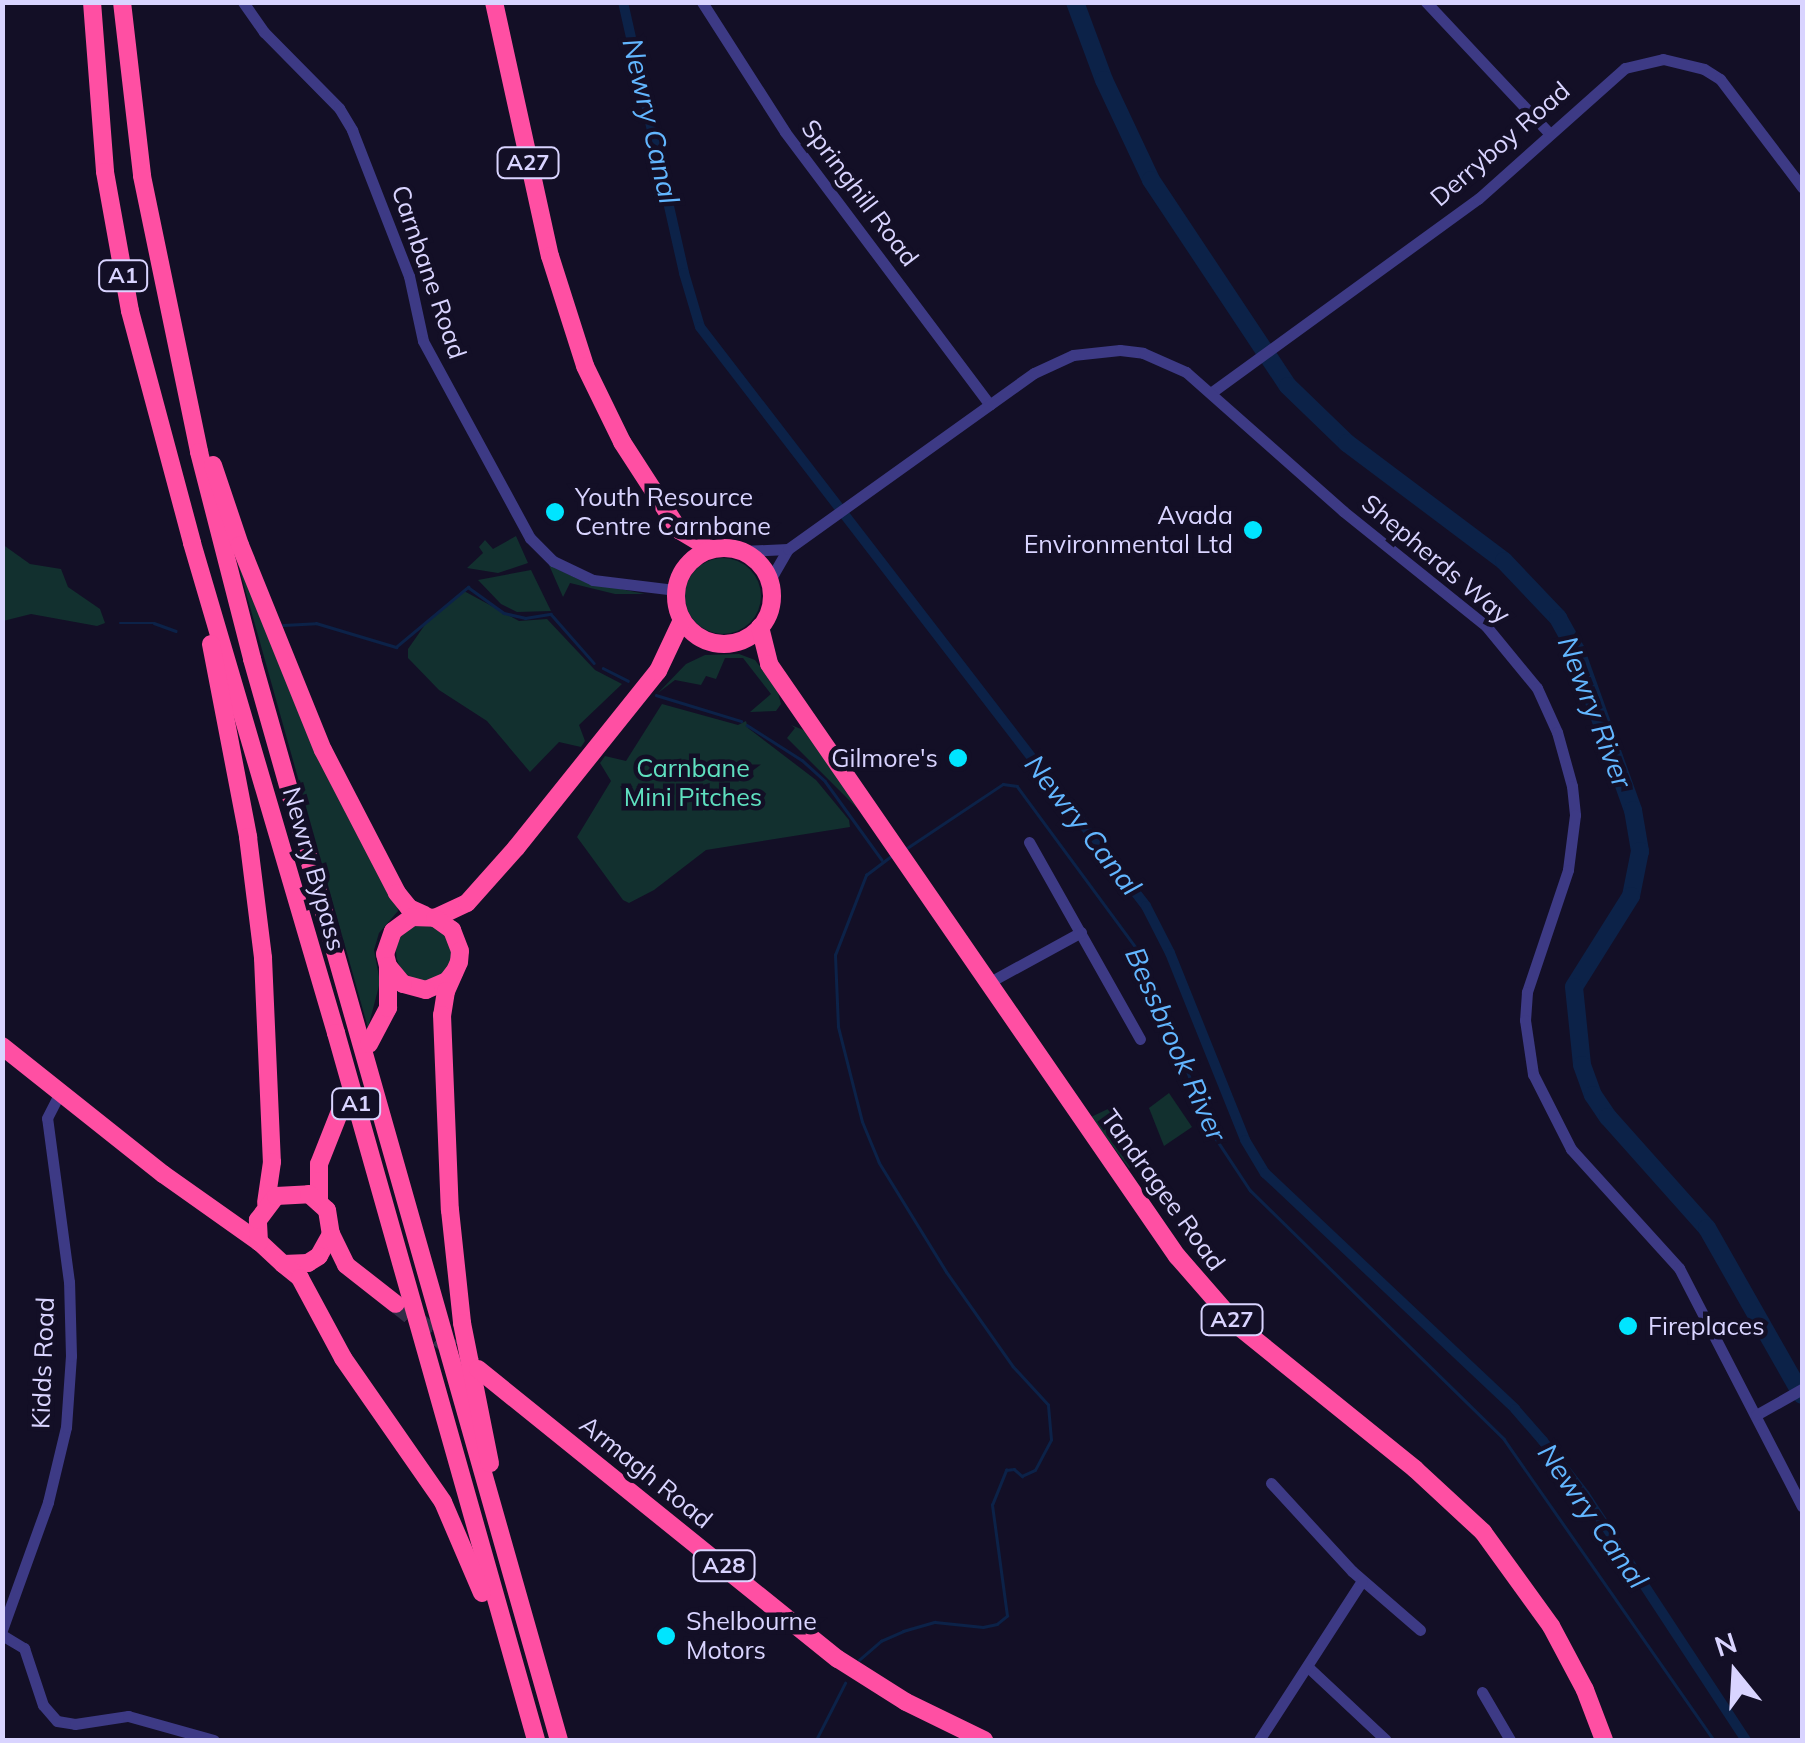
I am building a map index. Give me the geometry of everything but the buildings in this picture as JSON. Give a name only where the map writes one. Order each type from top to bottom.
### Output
[{"type":"highway","name":"Newry Bypass","points":[[92,2],[97,100],[115,238],[192,544],[336,1032],[536,1740]]},
{"type":"highway","name":"Newry Bypass","points":[[122,2],[142,176],[176,350],[252,659],[559,1740]]},
{"type":"highway","name":"A27","points":[[494,2],[536,198],[577,344],[622,442],[679,530],[711,549],[742,551]]},
{"type":"highway","points":[[176,350],[240,545],[323,750],[397,893],[409,908],[430,917],[458,940]]},
{"type":"highway","points":[[658,671],[682,620],[679,530]]},
{"type":"highway","points":[[192,544],[256,898],[272,1162],[259,1242]]},
{"type":"highway","points":[[678,584],[687,564],[711,549]]},
{"type":"highway","points":[[742,551],[764,568],[770,580]]},
{"type":"highway","name":"A27","points":[[760,628],[771,606],[770,580]]},
{"type":"highway","points":[[682,620],[702,639],[715,643]]},
{"type":"highway","points":[[504,1552],[462,1323],[450,1210],[442,1014],[466,903],[658,671],[682,652],[740,641],[760,628]]},
{"type":"highway","name":"Tandragee Road","points":[[760,628],[769,664]]},
{"type":"highway","name":"Tandragee Road","points":[[740,641],[769,664],[1148,1216],[1214,1303],[1265,1350],[1452,1502],[1509,1562],[1568,1656],[1604,1740]]},
{"type":"highway","points":[[369,1044],[388,1008],[385,954],[392,930],[412,917],[430,917],[466,903]]},
{"type":"highway","points":[[388,966],[403,984],[426,990]]},
{"type":"highway","points":[[388,1008],[447,981],[454,972]]},
{"type":"highway","points":[[2,1046],[163,1174],[220,1210],[300,1278],[335,1344],[443,1502],[514,1667]]},
{"type":"highway","points":[[319,1201],[319,1164],[340,1110]]},
{"type":"highway","points":[[220,1210],[264,1207],[319,1164]]},
{"type":"highway","points":[[286,1192],[309,1194],[319,1201],[331,1222],[327,1246],[308,1263]]},
{"type":"highway","points":[[331,1234],[346,1265],[396,1304]]},
{"type":"highway","points":[[283,1264],[346,1265]]},
{"type":"highway","name":"Armagh Road","points":[[478,1369],[838,1659],[954,1734],[984,1740]]},
{"type":"street","name":"Carnbane Road","points":[[243,2],[264,32],[339,108],[352,130],[409,276],[423,341],[530,538],[553,561],[593,580],[678,584]]},
{"type":"street","name":"Springhill Road","points":[[702,2],[786,132],[990,405]]},
{"type":"street","points":[[1426,2],[1548,132]]},
{"type":"street","name":"Derryboy Road","points":[[1212,392],[1478,199],[1548,132],[1625,68],[1663,59],[1704,69],[1732,92],[1802,187]]},
{"type":"street","name":"Shepherds Way","points":[[770,580],[788,549],[990,405],[1052,363],[1097,350],[1143,353],[1165,361],[1212,392],[1331,502],[1486,626],[1537,688],[1560,742],[1574,814],[1568,870],[1533,962],[1527,992],[1525,1020],[1532,1074],[1570,1149],[1679,1268],[1802,1506]]},
{"type":"street","points":[[742,551],[788,549]]},
{"type":"street","points":[[1029,842],[1140,1038]]},
{"type":"street","points":[[988,983],[1081,932]]},
{"type":"street","name":"Kidds Road","points":[[2,1633],[48,1502],[66,1427],[71,1356],[69,1282],[47,1118],[60,1092]]},
{"type":"street","points":[[1756,1415],[1802,1389]]},
{"type":"street","points":[[1271,1483],[1362,1581],[1420,1630]]},
{"type":"street","points":[[1260,1740],[1362,1581]]},
{"type":"street","points":[[2,1633],[24,1648],[43,1705],[57,1721],[76,1724],[128,1716],[214,1740]]},
{"type":"street","points":[[1309,1668],[1386,1740]]},
{"type":"street","points":[[1482,1692],[1510,1740]]},
{"type":"green space","points":[[516,536],[528,563],[498,573],[467,568],[483,553],[479,547],[485,540],[493,549]]},
{"type":"green space","points":[[231,539],[397,904],[398,911],[379,933],[374,950],[380,982],[368,1028]]},
{"type":"green space","points":[[2,544],[30,564],[61,569],[68,587],[100,609],[105,623],[97,626],[31,614],[3,621]]},
{"type":"green space","points":[[723,558],[750,569],[761,596],[750,623],[723,634],[696,623],[685,596],[696,569]]},
{"type":"green space","points":[[549,565],[582,581],[645,594],[615,594],[570,583],[563,597]]},
{"type":"green space","points":[[531,570],[551,611],[517,612],[501,604],[478,580]]},
{"type":"green space","name":"Carnbane Mini Pitches","points":[[464,591],[519,621],[547,619],[595,670],[622,684],[579,725],[585,741],[581,747],[559,742],[530,772],[487,721],[439,690],[408,658],[408,649],[429,619]]},
{"type":"green space","points":[[739,654],[755,660],[777,689],[781,704],[776,711],[750,712],[771,694],[743,658],[725,658],[716,679],[706,676],[701,685],[675,680],[658,693],[686,664],[705,655]]},
{"type":"green space","name":"Carnbane Mini Pitches","points":[[662,704],[738,725],[746,721],[748,728],[816,780],[849,820],[850,827],[706,850],[654,890],[629,903],[623,900],[577,837],[611,781],[600,763],[605,756],[626,761]]},
{"type":"green space","points":[[791,725],[806,731],[866,817],[787,738],[795,728]]},
{"type":"green space","points":[[425,923],[446,931],[454,952],[446,973],[425,981],[404,973],[396,952],[404,931]]},
{"type":"green space","points":[[1169,1093],[1192,1127],[1164,1146],[1149,1108]]},
{"type":"green space","points":[[1110,1108],[1116,1116],[1110,1121],[1139,1162],[1129,1168],[1091,1117]]},
{"type":"waterway","name":"Newry Canal","points":[[623,2],[684,273],[700,327],[1146,906],[1170,953],[1245,1140],[1265,1173],[1515,1409],[1543,1441],[1585,1495],[1746,1740]]},
{"type":"waterway","name":"Newry River","points":[[1075,2],[1104,80],[1151,180],[1288,386],[1347,443],[1504,561],[1558,618],[1576,651],[1633,810],[1640,851],[1631,896],[1574,987],[1582,1065],[1593,1095],[1608,1117],[1707,1228],[1802,1395]]},
{"type":"waterway","points":[[283,625],[316,623],[396,647],[468,587],[504,613],[525,618],[551,614],[594,663]]},
{"type":"waterway","points":[[120,623],[154,623],[176,631]]},
{"type":"waterway","points":[[603,668],[628,681]]},
{"type":"waterway","points":[[656,695],[741,721]]},
{"type":"waterway","points":[[747,725],[802,760],[825,781],[882,860]]},
{"type":"waterway","name":"Bessbrook River","points":[[907,848],[1003,784],[1017,786],[1141,954],[1211,1131],[1250,1190],[1504,1439],[1714,1740]]},
{"type":"waterway","name":"Bessbrook River","points":[[859,1660],[881,1641],[903,1631],[935,1622],[983,1627],[997,1624],[1007,1616],[992,1505],[1006,1470],[1014,1469],[1022,1476],[1035,1470],[1051,1440],[1048,1405],[1013,1367],[946,1272],[879,1163],[862,1122],[838,1027],[835,955],[866,875],[891,856]]},
{"type":"waterway","name":"Bessbrook River","points":[[816,1740],[845,1683]]},
{"type":"tunnel","points":[[396,1304],[478,1369]]},
{"type":"place","name":"Youth Resource Centre Carnbane","points":[[555,512]]},
{"type":"place","name":"Avada Environmental Ltd","points":[[1253,530]]},
{"type":"place","name":"Gilmore's","points":[[958,758]]},
{"type":"place","name":"Fireplaces","points":[[1628,1326]]},
{"type":"place","name":"Shelbourne Motors","points":[[666,1636]]}]
